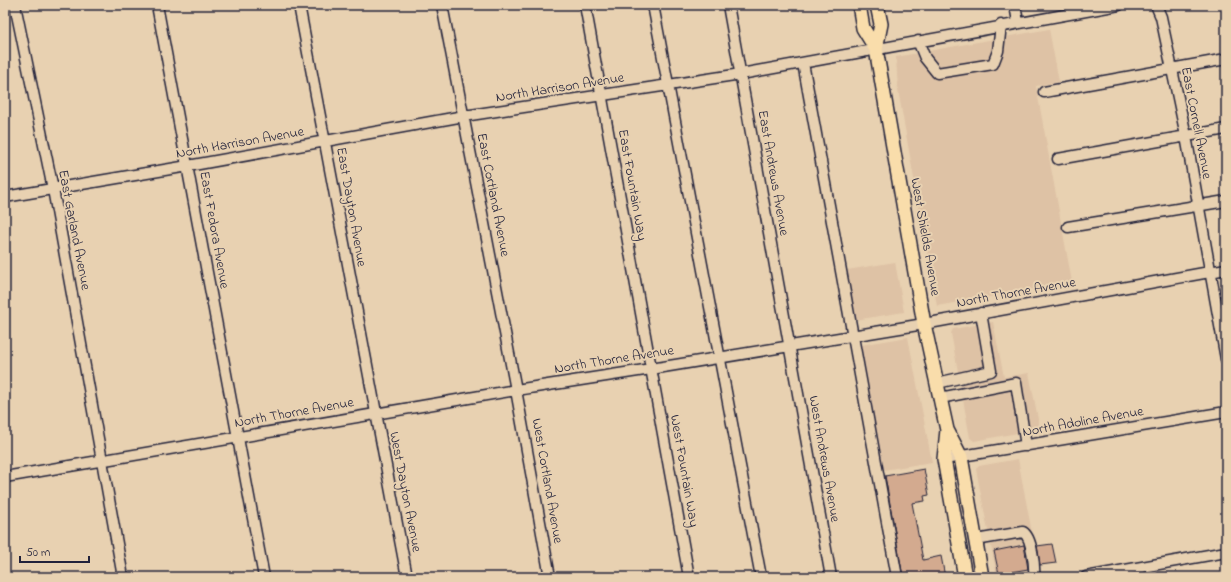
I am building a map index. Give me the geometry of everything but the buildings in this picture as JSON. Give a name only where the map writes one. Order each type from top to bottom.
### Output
[{"type":"main road","name":"West Shields Avenue","points":[[859,5],[863,28],[876,49]]},
{"type":"main road","name":"West Shields Avenue","points":[[877,5],[881,24],[876,49],[924,324],[947,430],[961,457],[982,577]]},
{"type":"main road","name":"West Shields Avenue","points":[[947,430],[944,458],[964,577]]},
{"type":"street","name":"East Garland Avenue","points":[[16,5],[53,189],[124,577]]},
{"type":"street","name":"East Fedora Avenue","points":[[157,5],[264,577]]},
{"type":"street","name":"East Dayton Avenue","points":[[299,5],[375,413]]},
{"type":"street","name":"East Cortland Avenue","points":[[442,5],[516,390]]},
{"type":"street","name":"East Fountain Way","points":[[584,5],[602,96],[651,369]]},
{"type":"street","points":[[653,5],[761,577]]},
{"type":"street","name":"East Andrews Avenue","points":[[728,5],[790,345]]},
{"type":"street","points":[[1014,5],[1018,22]]},
{"type":"street","name":"North Harrison Avenue","points":[[5,197],[325,142],[464,116],[741,74],[1001,25],[1119,5]]},
{"type":"street","name":"East Cornell Avenue","points":[[1156,5],[1161,17],[1186,136],[1209,272],[1226,359]]},
{"type":"street","points":[[918,41],[925,58],[937,73],[993,64],[998,51],[1001,25]]},
{"type":"street","points":[[1044,92],[1226,59]]},
{"type":"street","points":[[803,63],[897,577]]},
{"type":"street","points":[[1058,159],[1226,129]]},
{"type":"street","points":[[1068,227],[1226,202]]},
{"type":"street","name":"North Thorne Avenue","points":[[5,477],[375,413],[924,324],[1226,269]]},
{"type":"street","points":[[937,383],[991,371],[981,313]]},
{"type":"street","name":"West Andrews Avenue","points":[[790,345],[831,577]]},
{"type":"street","name":"West Fountain Way","points":[[651,369],[689,577]]},
{"type":"street","points":[[940,398],[1016,383],[1026,446]]},
{"type":"street","name":"West Cortland Avenue","points":[[516,390],[550,577]]},
{"type":"street","name":"North Adoline Avenue","points":[[944,458],[961,457],[1226,412]]},
{"type":"street","name":"West Dayton Avenue","points":[[375,413],[407,577]]},
{"type":"street","points":[[976,540],[1023,532],[1029,540],[1034,577]]},
{"type":"street","points":[[1086,577],[1226,552]]},
{"type":"shaded area","points":[[1049,29],[1059,82],[1036,86],[1072,282],[937,306],[898,90],[896,57]]},
{"type":"shaded area","points":[[895,262],[904,312],[855,320],[847,270]]},
{"type":"shaded area","points":[[993,322],[1004,377],[1029,373],[1040,429],[974,441],[970,438],[951,333],[953,329]]},
{"type":"shaded area","points":[[908,337],[932,462],[884,470],[861,345]]},
{"type":"shaded area","points":[[1018,459],[1039,570],[997,577],[976,469],[979,466]]}]
